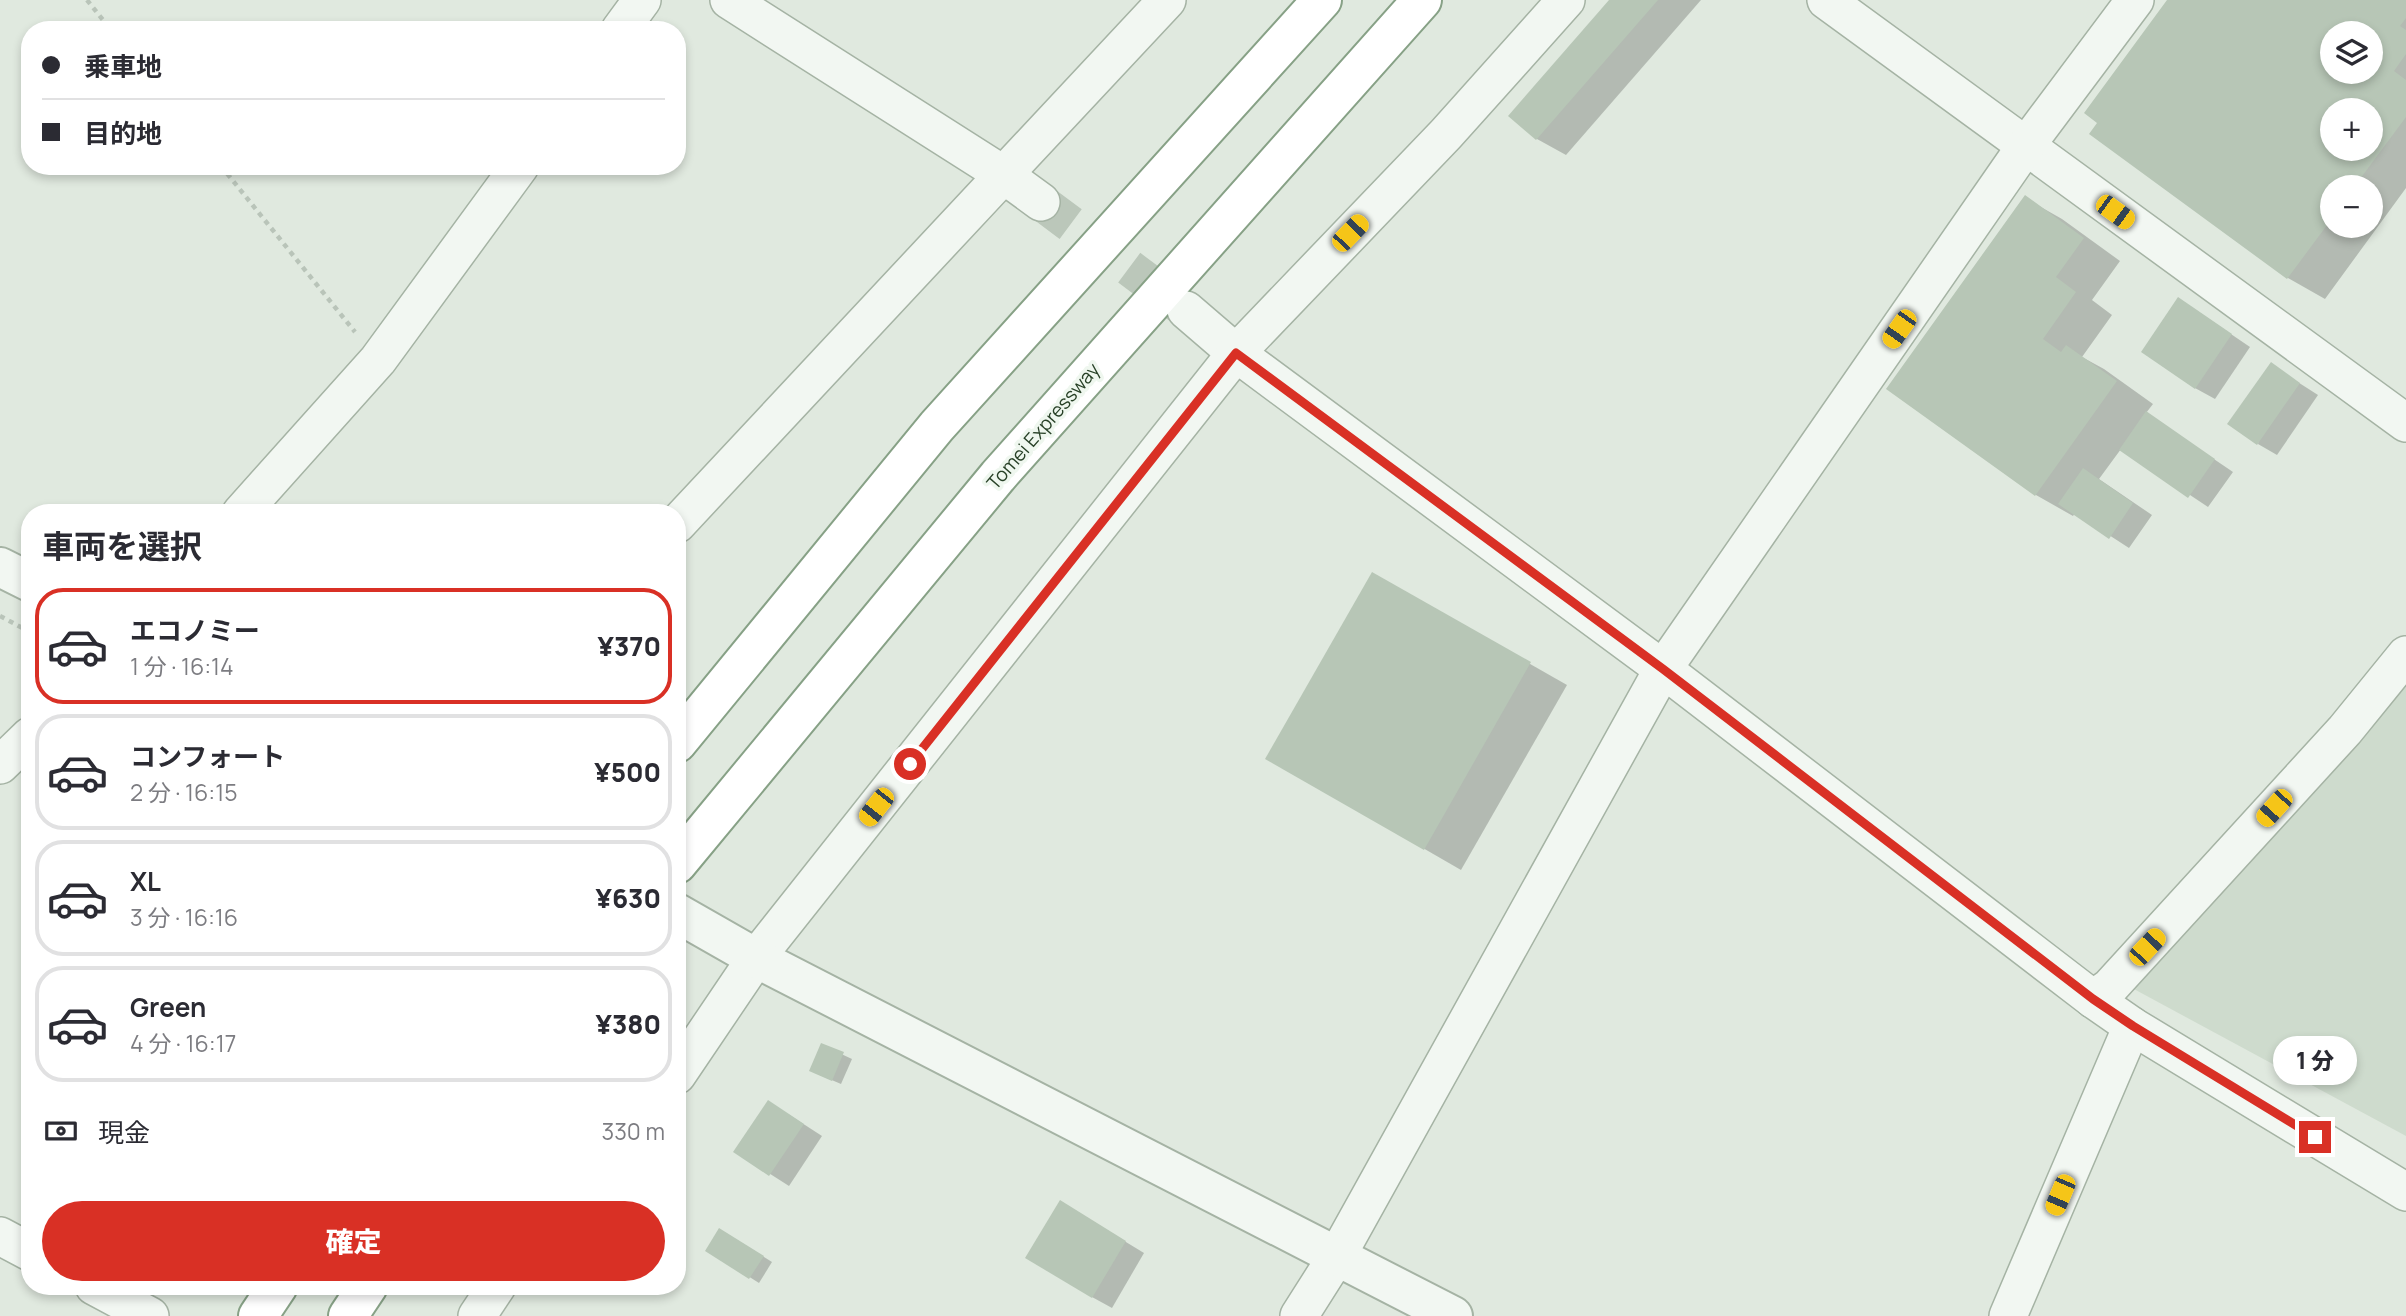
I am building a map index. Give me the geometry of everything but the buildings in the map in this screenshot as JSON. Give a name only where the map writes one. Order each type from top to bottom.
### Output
[{"type":"highway","points":[[686,732],[937,426],[1322,0]]},
{"type":"highway","name":"Tomei Expressway","points":[[686,853],[998,476],[1422,0]]},
{"type":"highway","points":[[258,1316],[272,1295]]},
{"type":"highway","points":[[348,1316],[362,1295]]},
{"type":"street","points":[[627,21],[642,0]]},
{"type":"street","points":[[729,0],[1004,175],[1041,202]]},
{"type":"street","points":[[686,514],[1167,0]]},
{"type":"street","points":[[686,1062],[756,958],[1236,353],[1446,134],[1566,0]]},
{"type":"street","points":[[1826,0],[2406,423]]},
{"type":"street","points":[[1299,1316],[1337,1256],[1663,669],[2025,147],[2134,0]]},
{"type":"street","points":[[249,504],[378,360],[513,175]]},
{"type":"street","points":[[1186,310],[1236,353],[1663,669],[2093,999],[2406,1192]]},
{"type":"street","points":[[0,567],[21,578]]},
{"type":"street","points":[[2093,999],[2110,986],[2345,730],[2406,655]]},
{"type":"street","points":[[0,765],[21,745]]},
{"type":"street","points":[[686,918],[756,958],[1453,1316]]},
{"type":"street","points":[[2008,1316],[2133,1026]]},
{"type":"street","points":[[0,1236],[21,1247]]},
{"type":"street","points":[[112,1295],[133,1305]]},
{"type":"street","points":[[477,1316],[491,1295]]},
{"type":"path","points":[[87,0],[104,21]]},
{"type":"path","points":[[228,175],[378,360]]},
{"type":"path","points":[[0,616],[21,627]]},
{"type":"shaded area","points":[[2406,687],[2406,1136],[2132,988]]},
{"type":"tunnel","points":[[1041,202],[1186,310]]},
{"type":"route","points":[[910,764],[1236,353],[1663,669],[2093,999],[2315,1137]]}]
